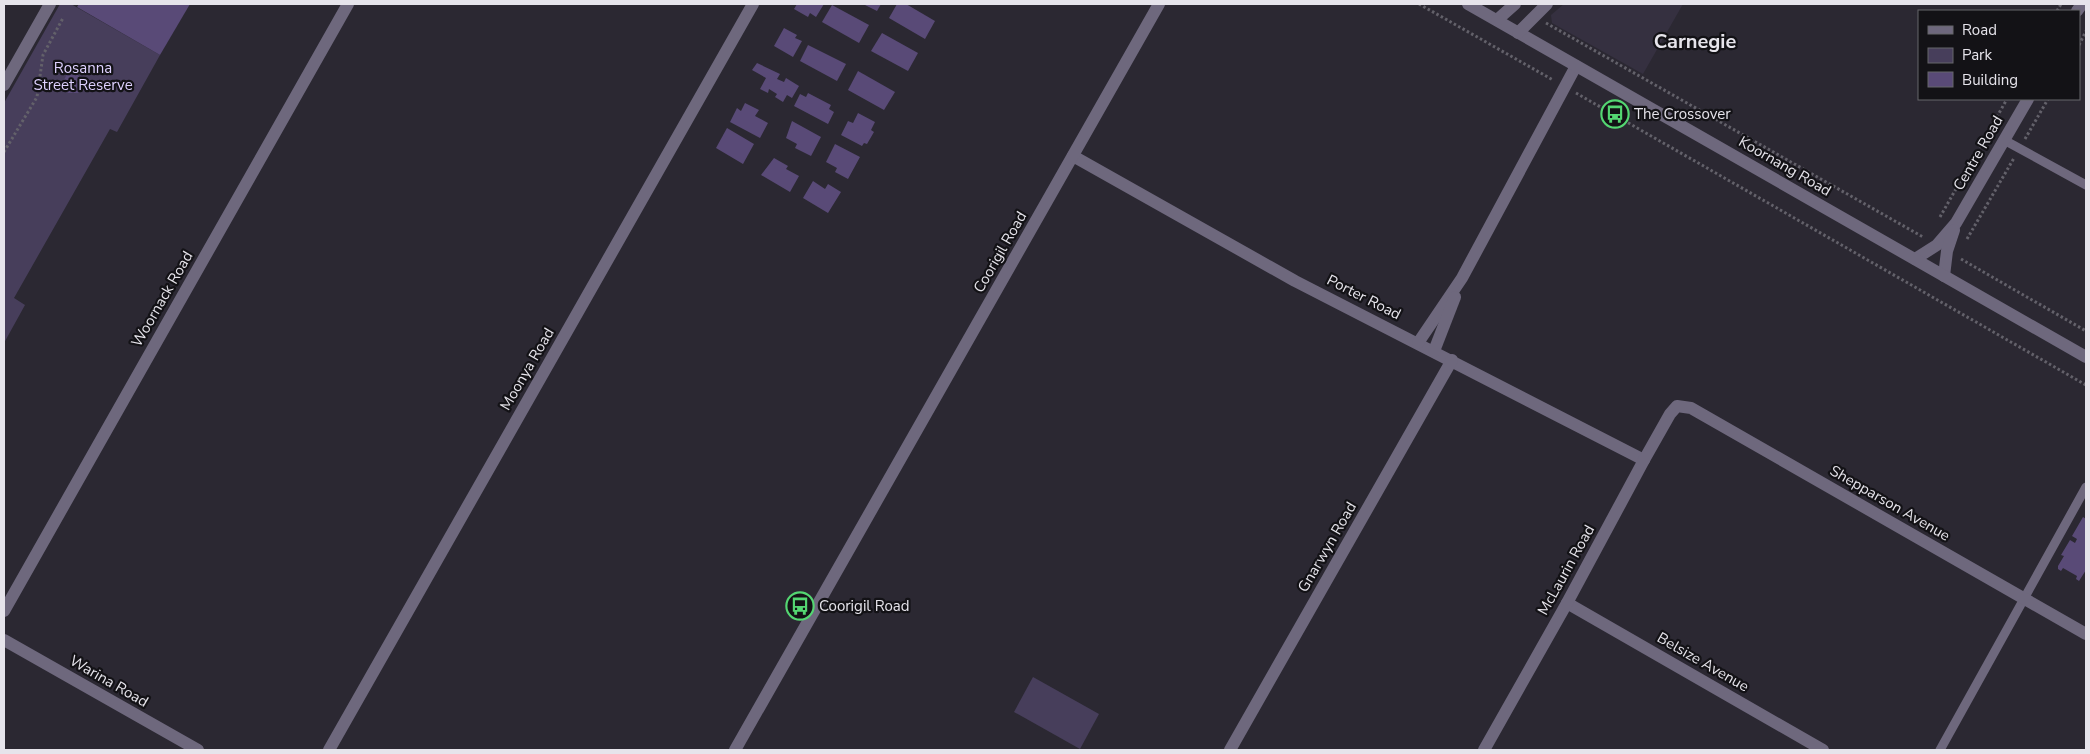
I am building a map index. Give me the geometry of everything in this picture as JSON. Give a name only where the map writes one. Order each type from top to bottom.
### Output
[{"type":"street","points":[[4,85],[50,4]]},
{"type":"street","name":"Woornack Road","points":[[4,611],[348,4]]},
{"type":"street","name":"Moonya Road","points":[[329,750],[753,4]]},
{"type":"street","name":"Coorigil Road","points":[[735,750],[1159,4]]},
{"type":"street","name":"Koornang Road","points":[[1468,4],[2086,357]]},
{"type":"street","points":[[1497,20],[1515,4]]},
{"type":"street","points":[[1518,33],[1547,4]]},
{"type":"street","points":[[1418,343],[1462,278],[1576,66]]},
{"type":"street","name":"Centre Road","points":[[1915,259],[1942,248],[2027,100]]},
{"type":"street","name":"Porter Road","points":[[1073,156],[1296,281],[1644,460]]},
{"type":"street","points":[[1942,248],[1944,276]]},
{"type":"street","points":[[1434,351],[1462,278]]},
{"type":"street","name":"Gnarwyn Road","points":[[1230,750],[1452,360]]},
{"type":"street","name":"McLaurin Road","points":[[1484,750],[1567,603],[1644,460],[1670,414],[1677,406]]},
{"type":"street","name":"Shepparson Avenue","points":[[1677,406],[1691,408],[2086,634]]},
{"type":"street","name":"Belsize Avenue","points":[[1567,603],[1823,750]]},
{"type":"street","name":"Warina Road","points":[[4,640],[198,750]]},
{"type":"lane","points":[[2004,140],[2086,185]]},
{"type":"lane","points":[[1940,750],[2086,487]]},
{"type":"path","points":[[1419,4],[2086,385]]},
{"type":"path","points":[[4,152],[37,97],[43,55],[63,18]]},
{"type":"path","points":[[1544,22],[2086,331]]},
{"type":"path","points":[[2080,42],[2086,31]]},
{"type":"path","points":[[1937,223],[2006,100]]},
{"type":"path","points":[[1967,240],[2047,100]]},
{"type":"shaded area","points":[[1564,4],[1683,4],[1643,74],[1552,23],[1551,15]]},
{"type":"green space","name":"Rosanna Street Reserve","points":[[60,4],[71,4],[160,55],[117,132],[110,129],[14,298],[25,305],[4,343],[4,103]]},
{"type":"green space","points":[[1033,677],[1099,714],[1080,749],[1014,712]]},
{"type":"building","points":[[79,4],[190,4],[160,55],[77,7]]},
{"type":"building","points":[[797,4],[824,4],[816,17],[810,13],[808,17],[794,9]]},
{"type":"building","points":[[863,4],[881,4],[877,11]]},
{"type":"building","points":[[897,4],[906,4],[935,21],[925,39],[889,18]]},
{"type":"building","points":[[832,5],[869,25],[859,43],[822,22]]},
{"type":"building","points":[[784,28],[797,35],[795,38],[802,41],[793,57],[774,46]]},
{"type":"building","points":[[882,33],[918,53],[908,71],[871,51]]},
{"type":"building","points":[[808,45],[846,64],[837,81],[800,61]]},
{"type":"building","points":[[757,63],[780,74],[777,79],[784,82],[786,78],[799,86],[792,98],[787,95],[783,102],[775,97],[777,94],[769,89],[768,93],[760,89],[766,78],[752,70]]},
{"type":"building","points":[[858,71],[895,92],[884,110],[848,90]]},
{"type":"building","points":[[67,74],[78,75],[83,84],[78,93],[68,93],[62,84]]},
{"type":"building","points":[[808,93],[831,105],[829,109],[834,112],[828,124],[794,106],[800,94],[806,97]]},
{"type":"building","points":[[745,103],[759,110],[755,116],[768,123],[760,138],[730,122],[737,108],[741,111]]},
{"type":"building","points":[[858,113],[875,122],[871,130],[874,132],[867,144],[864,143],[862,146],[841,135],[848,121],[853,123]]},
{"type":"building","points":[[792,121],[821,137],[811,156],[795,148],[797,144],[786,138]]},
{"type":"building","points":[[727,128],[754,144],[743,164],[716,148]]},
{"type":"building","points":[[835,144],[860,157],[848,179],[835,172],[837,168],[826,162]]},
{"type":"building","points":[[774,158],[788,166],[786,169],[799,176],[790,192],[761,175]]},
{"type":"building","points":[[813,181],[825,189],[828,184],[841,192],[828,213],[803,198]]},
{"type":"building","points":[[2083,517],[2086,519],[2086,570],[2079,581],[2076,579],[2077,576],[2063,568],[2061,571],[2058,569],[2058,566],[2064,556],[2061,555],[2070,540],[2075,543],[2077,539],[2072,536]]},
{"type":"place","name":"The Crossover","points":[[1615,114]]},
{"type":"place","name":"Coorigil Road","points":[[800,606]]},
{"type":"district","name":"Carnegie","points":[[1695,41]]}]
